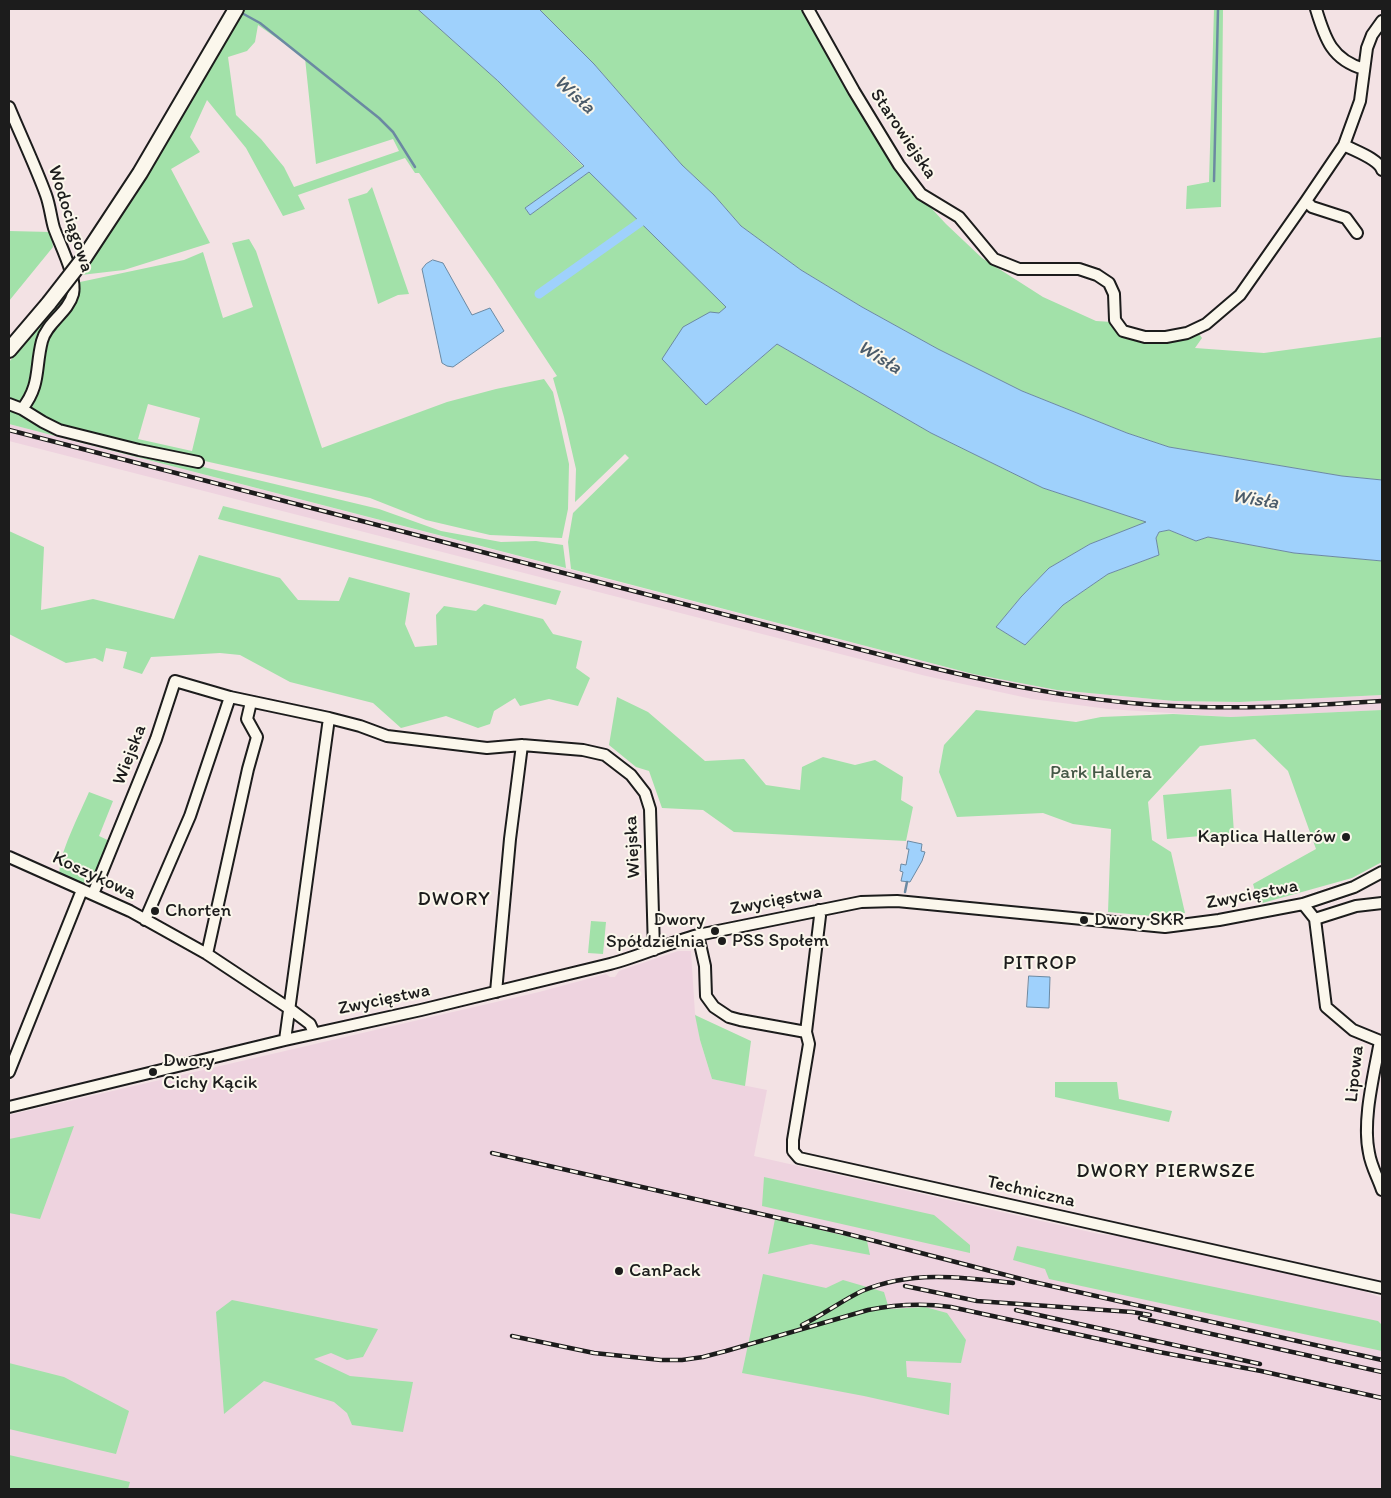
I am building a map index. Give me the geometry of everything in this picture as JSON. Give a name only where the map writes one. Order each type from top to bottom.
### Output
[{"type":"main road","points":[[9,350],[84,258],[133,185],[236,9]]},
{"type":"street","name":"Starowiejska","points":[[808,9],[854,91],[900,165],[921,194],[959,217],[994,259],[1007,265],[1019,269],[1079,269],[1097,275],[1109,283],[1114,294],[1115,320],[1123,331],[1145,337],[1166,337],[1187,333],[1206,324],[1241,294],[1344,145],[1364,85],[1367,48],[1372,35],[1382,20]]},
{"type":"street","points":[[1316,9],[1320,24],[1339,58],[1350,65],[1364,69]]},
{"type":"street","name":"Wodociągowa","points":[[9,107],[46,195],[54,226],[74,282],[74,293],[66,309],[43,338],[36,387],[22,409]]},
{"type":"street","points":[[1344,145],[1376,162],[1381,166],[1382,170]]},
{"type":"street","points":[[1306,201],[1312,207],[1346,218],[1357,233]]},
{"type":"street","points":[[9,404],[22,409],[59,430],[139,450],[198,462]]},
{"type":"street","name":"Wiejska","points":[[93,894],[156,740],[175,681],[230,697],[360,726],[388,736],[487,748],[522,745],[583,750],[605,755],[631,775],[645,793],[650,809],[654,950]]},
{"type":"street","points":[[145,920],[190,816],[230,697]]},
{"type":"street","points":[[207,954],[248,769],[257,737],[247,719],[251,702]]},
{"type":"street","points":[[285,1040],[329,718]]},
{"type":"street","points":[[496,992],[510,839],[522,745]]},
{"type":"street","name":"Koszykowa","points":[[9,857],[130,911],[207,954],[290,1008],[310,1024],[314,1033]]},
{"type":"street","name":"Zwycięstwa","points":[[9,1107],[618,962],[698,935],[861,902],[897,901],[1166,927],[1219,920],[1303,904],[1354,887],[1382,872]]},
{"type":"street","points":[[9,1072],[82,890]]},
{"type":"street","points":[[1303,904],[1315,919],[1356,906],[1382,903]]},
{"type":"street","name":"Techniczna","points":[[819,910],[820,916],[806,1032],[809,1044],[793,1140],[793,1151],[799,1158],[1382,1288]]},
{"type":"street","name":"Lipowa","points":[[1315,919],[1326,1007],[1353,1030],[1380,1041],[1369,1101],[1367,1140],[1369,1154],[1382,1190]]},
{"type":"street","points":[[698,935],[705,966],[706,996],[714,1007],[730,1017],[740,1020],[806,1032]]},
{"type":"shaded area","points":[[9,424],[973,674],[1057,690],[1174,701],[1240,702],[1382,695],[1382,710],[1231,717],[1108,709],[1032,699],[926,676],[9,441]]},
{"type":"shaded area","points":[[678,951],[691,951],[695,1014],[700,1040],[712,1079],[767,1090],[754,1156],[1099,1234],[1129,1237],[1361,1290],[1382,1298],[1382,1489],[9,1489],[9,1115],[539,992],[606,974],[610,977],[615,977],[619,971]]},
{"type":"green space","points":[[243,9],[418,9],[498,81],[584,167],[525,208],[530,215],[589,172],[727,307],[719,313],[706,405],[777,344],[931,433],[1043,488],[1147,522],[1090,544],[1049,568],[996,627],[1025,645],[1063,605],[1108,574],[1159,555],[1156,538],[1159,532],[1169,530],[1196,541],[1208,537],[1294,553],[1382,561],[1382,695],[1240,702],[1174,701],[1057,690],[973,674],[571,569],[568,542],[573,513],[629,458],[625,454],[575,502],[576,469],[553,378],[557,376],[493,279],[419,173],[415,173],[405,158],[298,195],[305,209],[283,216],[246,148],[207,100],[190,137],[200,152],[171,169],[210,243],[124,270],[81,275],[136,195]],"holes":[[[258,25],[305,58],[316,164],[393,139],[399,151],[294,187],[284,167],[261,139],[236,115],[228,57],[247,51],[255,42]]]},
{"type":"green space","points":[[539,9],[805,9],[920,196],[982,258],[1043,297],[1096,321],[1112,322],[1128,335],[1197,331],[1202,338],[1195,348],[1264,353],[1382,337],[1382,480],[1342,476],[1169,447],[1127,433],[1022,391],[938,349],[862,307],[801,270],[741,226],[714,195],[682,165],[594,64]]},
{"type":"green space","points":[[1214,9],[1223,9],[1221,207],[1186,209],[1187,186],[1209,182]]},
{"type":"green space","points":[[372,187],[409,294],[398,295],[378,304],[348,199],[367,193]]},
{"type":"green space","points":[[9,231],[51,232],[53,247],[9,301]]},
{"type":"green space","points":[[249,239],[256,251],[322,448],[447,402],[544,379],[553,392],[569,464],[568,509],[562,538],[490,535],[426,520],[370,498],[84,434],[66,429],[34,413],[32,405],[37,394],[48,335],[74,302],[80,282],[184,260],[203,252],[223,318],[253,307],[232,243]],"holes":[[[148,404],[200,418],[192,451],[138,439]]]},
{"type":"green space","points":[[71,289],[65,305],[49,324],[27,398],[18,401],[9,400],[9,362]]},
{"type":"green space","points":[[9,408],[19,410],[57,432],[379,509],[441,531],[501,542],[536,541],[563,545],[566,568],[9,424]]},
{"type":"green space","points":[[223,506],[561,591],[556,605],[218,519]]},
{"type":"green space","points":[[9,531],[44,547],[41,610],[93,599],[174,619],[199,555],[280,578],[298,600],[339,601],[349,577],[410,593],[405,624],[415,647],[437,645],[436,615],[444,606],[476,611],[484,604],[543,619],[553,634],[582,641],[576,668],[590,678],[578,706],[549,699],[520,706],[515,698],[494,711],[490,724],[478,728],[446,716],[401,728],[373,703],[290,682],[240,655],[220,653],[151,657],[142,674],[123,668],[127,652],[106,648],[103,662],[95,658],[66,663],[9,634]]},
{"type":"green space","points":[[617,697],[648,712],[705,761],[744,759],[766,785],[800,790],[802,767],[823,757],[855,765],[875,760],[903,777],[901,800],[913,807],[906,841],[734,832],[703,810],[662,808],[649,771],[636,767],[609,745]]},
{"type":"green space","name":"Park Hallera","points":[[976,710],[1076,722],[1101,717],[1173,714],[1231,717],[1382,710],[1382,862],[1352,878],[1259,904],[1253,884],[1316,849],[1288,771],[1255,739],[1200,746],[1148,802],[1152,840],[1171,852],[1185,913],[1161,917],[1108,912],[1111,829],[1073,824],[1043,813],[957,817],[939,772],[944,745]]},
{"type":"green space","points":[[1231,789],[1234,833],[1167,839],[1163,795]]},
{"type":"green space","points":[[89,792],[113,801],[99,836],[112,842],[92,886],[88,887],[60,875],[60,868],[66,846]]},
{"type":"green space","points":[[591,921],[606,922],[603,954],[588,953]]},
{"type":"green space","points":[[695,1015],[751,1041],[745,1086],[712,1079],[700,1040]]},
{"type":"green space","points":[[1055,1082],[1117,1082],[1119,1099],[1172,1111],[1169,1122],[1055,1097]]},
{"type":"green space","points":[[74,1126],[40,1219],[9,1213],[9,1139]]},
{"type":"green space","points":[[764,1177],[934,1215],[970,1245],[970,1253],[762,1206]]},
{"type":"green space","points":[[775,1219],[867,1241],[870,1255],[811,1244],[768,1254]]},
{"type":"green space","points":[[1017,1246],[1378,1321],[1382,1325],[1382,1351],[1049,1279],[1045,1269],[1013,1260]]},
{"type":"green space","points":[[763,1274],[826,1288],[843,1280],[884,1292],[889,1309],[925,1307],[947,1313],[966,1340],[961,1363],[906,1361],[907,1377],[951,1383],[949,1415],[864,1396],[742,1373]]},
{"type":"green space","points":[[232,1300],[378,1329],[363,1357],[347,1360],[331,1353],[314,1359],[350,1376],[413,1382],[403,1432],[352,1425],[347,1413],[334,1402],[264,1381],[224,1414],[216,1312]]},
{"type":"green space","points":[[9,1363],[64,1377],[129,1411],[116,1454],[9,1429]]},
{"type":"green space","points":[[9,1455],[130,1482],[128,1489],[9,1489]]},
{"type":"water","name":"Wisła","points":[[418,9],[539,9],[594,64],[682,165],[714,195],[741,226],[801,270],[862,307],[938,349],[1022,391],[1127,433],[1169,447],[1342,476],[1382,480],[1382,561],[1294,553],[1208,537],[1196,541],[1169,530],[1159,532],[1156,538],[1159,555],[1108,574],[1063,605],[1025,645],[996,627],[1049,568],[1090,544],[1146,522],[1043,488],[931,433],[777,344],[706,405],[662,359],[683,327],[710,312],[719,313],[726,307],[589,172],[530,215],[525,208],[584,166],[498,81]]},
{"type":"water","points":[[433,260],[443,263],[472,315],[490,308],[504,331],[453,367],[442,363],[422,269]]},
{"type":"water","points":[[908,841],[922,844],[921,851],[925,852],[910,882],[901,881],[903,872],[900,871],[901,864],[906,865],[909,849],[907,849]]},
{"type":"water","points":[[1029,976],[1050,977],[1049,1008],[1027,1007]]},
{"type":"waterway","points":[[1214,181],[1218,9]]},
{"type":"waterway","points":[[240,12],[260,23],[379,118],[393,132],[415,167]]},
{"type":"waterway","points":[[539,294],[649,216]]},
{"type":"waterway","points":[[905,892],[907,882]]},
{"type":"railway","points":[[9,430],[901,660],[1026,688],[1058,694],[1155,705],[1268,707],[1382,701]]},
{"type":"railway","points":[[492,1153],[840,1232],[1029,1281],[1382,1360]]},
{"type":"railway","points":[[802,1325],[862,1291],[899,1280],[956,1277],[1013,1283]]},
{"type":"railway","points":[[905,1286],[977,1301],[1132,1312],[1150,1315]]},
{"type":"railway","points":[[512,1336],[594,1353],[661,1360],[682,1360],[726,1351],[868,1310],[900,1305],[930,1305],[951,1307],[1382,1398]]},
{"type":"railway","points":[[1016,1310],[1260,1364]]},
{"type":"railway","points":[[1140,1318],[1382,1372]]},
{"type":"place","name":"Kaplica Hallerów","points":[[1346,837]]},
{"type":"place","name":"Chorten","points":[[155,911]]},
{"type":"place","name":"Dwory SKR","points":[[1084,920]]},
{"type":"place","name":"Dwory Spółdzielnia","points":[[715,931]]},
{"type":"place","name":"PSS Społem","points":[[722,941]]},
{"type":"place","name":"Dwory Cichy Kącik","points":[[153,1072]]},
{"type":"place","name":"CanPack","points":[[619,1271]]},
{"type":"district","name":"DWORY","points":[[454,900]]},
{"type":"district","name":"PITROP","points":[[1040,964]]},
{"type":"district","name":"DWORY PIERWSZE","points":[[1166,1172]]}]
